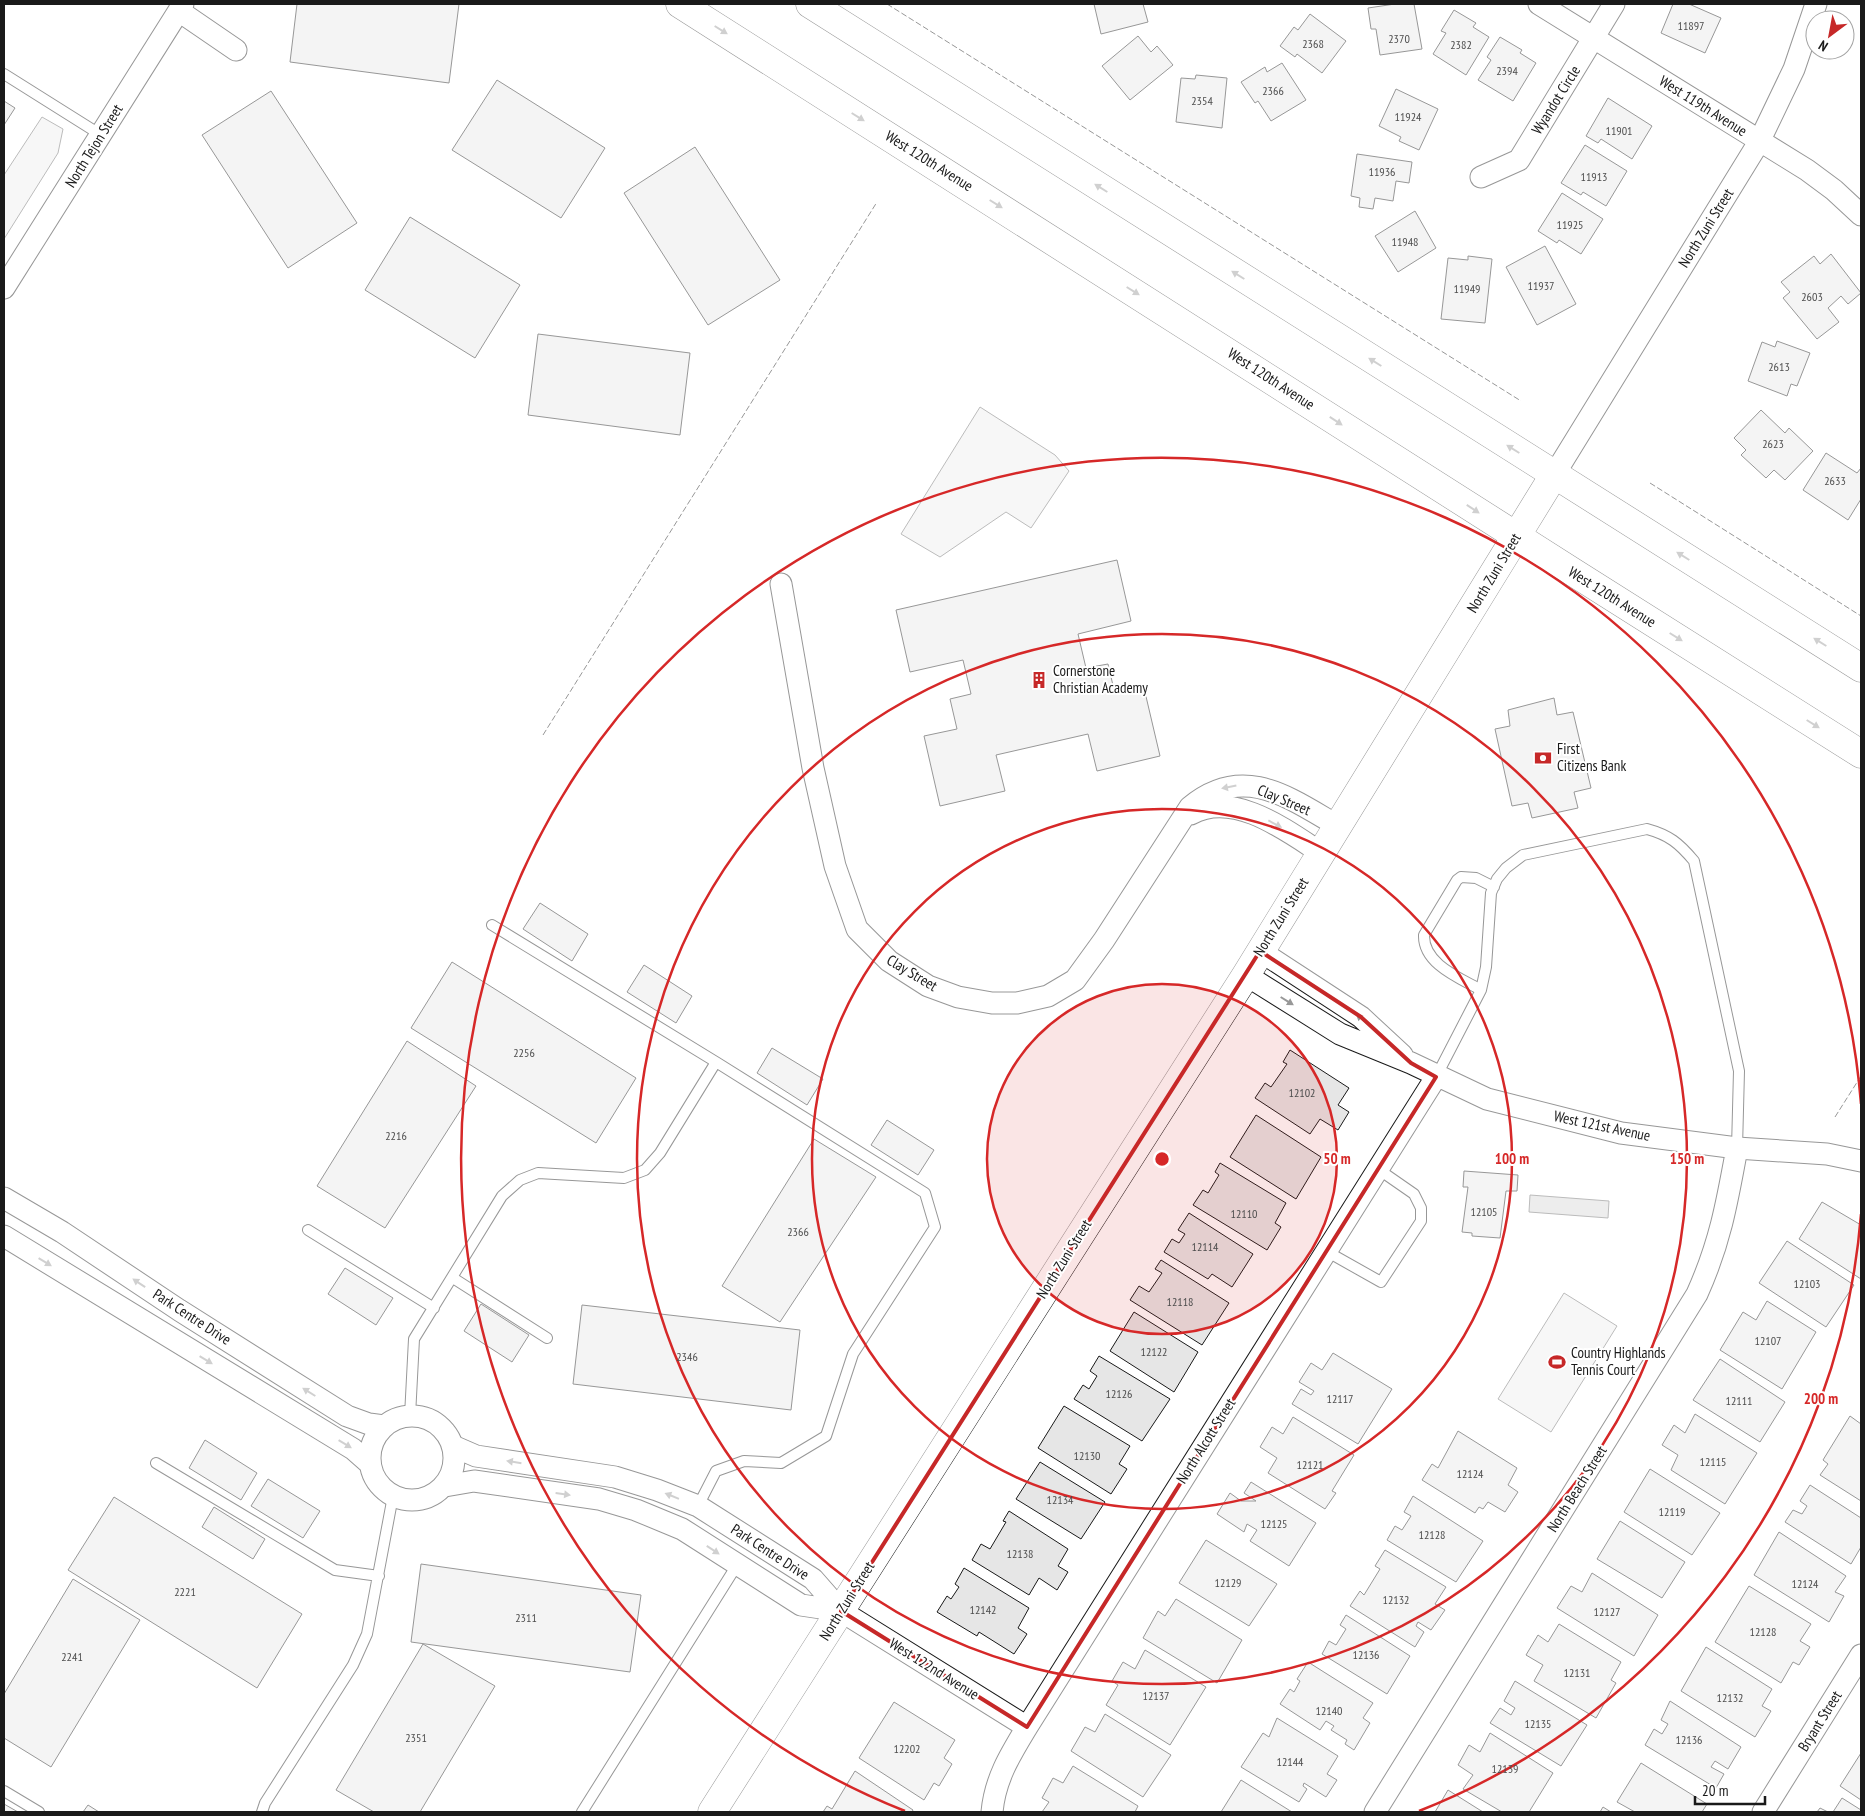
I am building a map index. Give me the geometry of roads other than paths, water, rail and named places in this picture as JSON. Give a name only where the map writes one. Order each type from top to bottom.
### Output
[{"type":"main road","name":"West 120th Avenue","points":[[680,4],[1237,357],[1516,537],[1861,754]]},
{"type":"main road","points":[[810,4],[1861,668]]},
{"type":"main road","name":"North Zuni Street","points":[[712,1812],[1246,975],[1554,475]]},
{"type":"street","name":"West 119th Avenue","points":[[1539,4],[1834,190],[1861,215]]},
{"type":"street","name":"Wyandot Circle","points":[[1482,176],[1519,160],[1614,4]]},
{"type":"street","name":"North Zuni Street","points":[[1554,475],[1759,142],[1794,69],[1816,4]]},
{"type":"street","points":[[181,8],[236,50]]},
{"type":"street","name":"North Tejon Street","points":[[4,288],[181,8]]},
{"type":"street","name":"Clay Street","points":[[781,584],[821,804],[835,866],[857,929],[889,961],[928,986],[958,998],[992,1003],[1017,1003],[1048,996],[1074,980],[1104,940],[1190,807],[1200,798],[1220,788],[1242,784],[1281,795],[1338,826]]},
{"type":"street","name":"Clay Street","points":[[1180,821],[1197,811],[1215,806],[1230,806],[1274,822],[1321,853]]},
{"type":"street","name":"West 121st Avenue","points":[[1260,951],[1361,1017],[1411,1064]]},
{"type":"street","name":"West 121st Avenue","points":[[1246,975],[1340,1034],[1486,1099],[1621,1132],[1737,1148],[1827,1154],[1861,1161]]},
{"type":"street","name":"North Alcott Street","points":[[992,1804],[1001,1771],[1027,1728],[1436,1077]]},
{"type":"street","name":"North Beach Street","points":[[1375,1812],[1697,1294],[1714,1258],[1723,1225],[1737,1148]]},
{"type":"street","name":"Park Centre Drive","points":[[4,1198],[62,1232],[179,1310],[347,1416],[368,1424],[384,1426]]},
{"type":"street","name":"Park Centre Drive","points":[[4,1236],[353,1449],[370,1464]]},
{"type":"street","points":[[410,1416],[424,1417],[437,1423],[447,1433],[453,1446],[455,1460],[452,1474],[445,1486],[435,1495],[421,1500],[407,1500],[394,1496],[382,1488],[374,1477],[370,1464],[371,1449],[376,1436],[384,1426],[396,1419],[410,1416]]},
{"type":"street","name":"Park Centre Drive","points":[[453,1446],[476,1456],[615,1477],[658,1490],[698,1506],[813,1579],[841,1611]]},
{"type":"street","name":"Park Centre Drive","points":[[445,1486],[474,1482],[599,1499],[636,1510],[682,1529],[801,1605],[841,1611]]},
{"type":"street","name":"West 122nd Avenue","points":[[841,1611],[1027,1728]]},
{"type":"street","name":"Bryant Street","points":[[1763,1812],[1861,1655]]},
{"type":"street","points":[[976,1812],[992,1804]]},
{"type":"lane","points":[[4,74],[101,135]]},
{"type":"lane","points":[[1436,1077],[1481,990],[1486,966],[1491,893],[1506,868],[1523,855],[1647,829],[1661,833],[1681,844],[1694,861],[1739,1071],[1737,1148]]},
{"type":"lane","points":[[1481,990],[1438,964],[1428,955],[1424,945],[1424,935],[1452,888],[1461,877],[1476,878],[1494,887]]},
{"type":"lane","points":[[492,925],[925,1193],[936,1227],[853,1354],[826,1436],[782,1463],[744,1461],[716,1471],[698,1506]]},
{"type":"lane","points":[[410,1416],[414,1339],[502,1196],[520,1180],[538,1173],[624,1178],[645,1170],[660,1153],[716,1062]]},
{"type":"lane","points":[[1326,1250],[1381,1282],[1421,1221],[1421,1208],[1414,1194],[1378,1169]]},
{"type":"lane","points":[[308,1230],[434,1308]]},
{"type":"lane","points":[[453,1278],[547,1338]]},
{"type":"lane","points":[[156,1462],[335,1570],[379,1576]]},
{"type":"lane","points":[[262,1812],[265,1802],[353,1665],[367,1634],[394,1496]]},
{"type":"lane","points":[[582,1812],[737,1565]]},
{"type":"lane","points":[[4,1791],[39,1812]]},
{"type":"place","name":"Cornerstone Christian Academy","points":[[1039,680]]},
{"type":"place","name":"First Citizens Bank","points":[[1543,758]]},
{"type":"place","name":"Country Highlands Tennis Court","points":[[1557,1362]]}]
